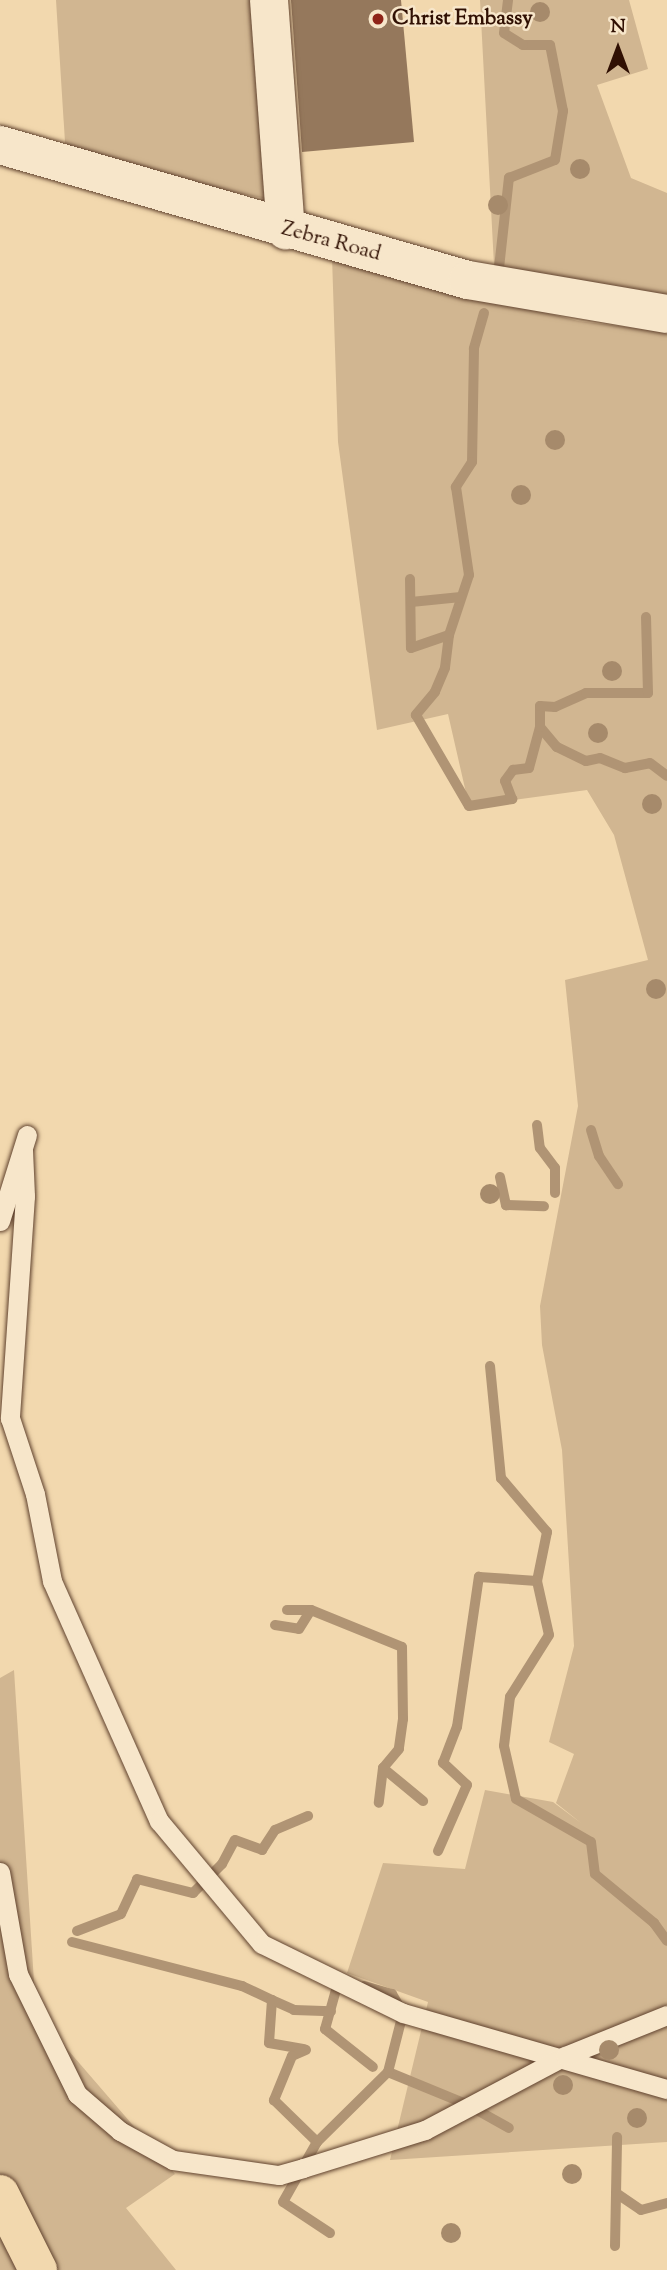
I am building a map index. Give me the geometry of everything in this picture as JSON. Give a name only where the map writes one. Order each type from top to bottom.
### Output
[{"type":"highway","points":[[0,2194],[38,2270]]},
{"type":"street","points":[[269,0],[286,230]]},
{"type":"street","name":"Zebra Road","points":[[0,145],[286,230],[468,280],[667,314]]},
{"type":"lane","points":[[0,1221],[25,1142],[25,1196],[10,1418],[35,1494],[52,1581],[159,1821],[262,1944],[403,2013],[565,2056],[667,2089]]},
{"type":"lane","points":[[0,1871],[18,1975],[77,2094],[120,2131],[173,2160],[279,2175],[425,2130],[565,2056],[667,2015]]},
{"type":"shaded area","points":[[56,0],[263,0],[277,201],[66,158]]},
{"type":"shaded area","points":[[480,0],[629,0],[648,69],[597,85],[631,178],[667,193],[667,300],[494,265]]},
{"type":"shaded area","points":[[332,257],[578,321],[667,332],[667,2142],[390,2160],[428,2002],[347,1973],[383,1863],[465,1869],[485,1790],[553,1802],[581,1823],[556,1803],[574,1754],[549,1742],[574,1646],[562,1450],[542,1345],[540,1306],[578,1106],[565,980],[648,960],[614,835],[587,790],[469,806],[448,714],[377,730],[338,442]]},
{"type":"shaded area","points":[[14,1670],[36,2013],[175,2174],[126,2208],[176,2270],[0,2270],[0,1678]]},
{"type":"building","points":[[291,0],[401,0],[414,142],[302,152]]},
{"type":"waterway","points":[[499,268],[509,178],[555,160],[563,111],[550,45],[523,45],[504,33],[508,0]]},
{"type":"waterway","points":[[484,313],[474,349],[472,462],[456,487],[469,575],[449,635],[445,668],[435,692],[416,715],[469,806],[512,799],[505,781],[513,770],[529,768],[540,727],[557,747],[586,761],[600,758],[625,768],[650,763],[667,776]]},
{"type":"waterway","points":[[410,579],[411,648],[449,635]]},
{"type":"waterway","points":[[411,602],[461,597]]},
{"type":"waterway","points":[[540,727],[540,706],[555,707],[586,693],[648,693],[646,617]]},
{"type":"waterway","points":[[537,1125],[540,1148],[555,1168],[555,1193]]},
{"type":"waterway","points":[[591,1130],[599,1156],[618,1184]]},
{"type":"waterway","points":[[500,1177],[506,1205],[544,1206]]},
{"type":"waterway","points":[[490,1366],[501,1478],[547,1532],[537,1581],[549,1635],[510,1697],[504,1746],[516,1799],[591,1842],[595,1874],[654,1923],[667,1941]]},
{"type":"waterway","points":[[438,1851],[467,1785],[443,1763],[457,1727],[479,1577],[537,1581]]},
{"type":"waterway","points":[[287,1610],[311,1610],[402,1647],[403,1719],[399,1749],[383,1768],[379,1803]]},
{"type":"waterway","points":[[275,1625],[299,1629],[311,1610]]},
{"type":"waterway","points":[[383,1768],[423,1801]]},
{"type":"waterway","points":[[77,1931],[121,1914],[137,1879],[193,1893],[222,1864],[235,1840],[262,1850],[275,1830],[308,1816]]},
{"type":"waterway","points":[[72,1942],[242,1986],[272,2000],[269,2043],[304,2049]]},
{"type":"waterway","points":[[339,1979],[325,2029],[373,2067]]},
{"type":"waterway","points":[[330,2233],[283,2202],[317,2142],[388,2072],[403,2013],[392,1994],[364,1986]]},
{"type":"waterway","points":[[272,2000],[294,2010],[331,2011]]},
{"type":"waterway","points":[[306,2050],[292,2056],[274,2100],[317,2142]]},
{"type":"waterway","points":[[388,2072],[466,2104],[509,2128]]},
{"type":"waterway","points":[[615,2246],[617,2137]]},
{"type":"waterway","points":[[616,2193],[641,2210],[667,2203]]},
{"type":"place","name":"Christ Embassy","points":[[378,19]]}]
